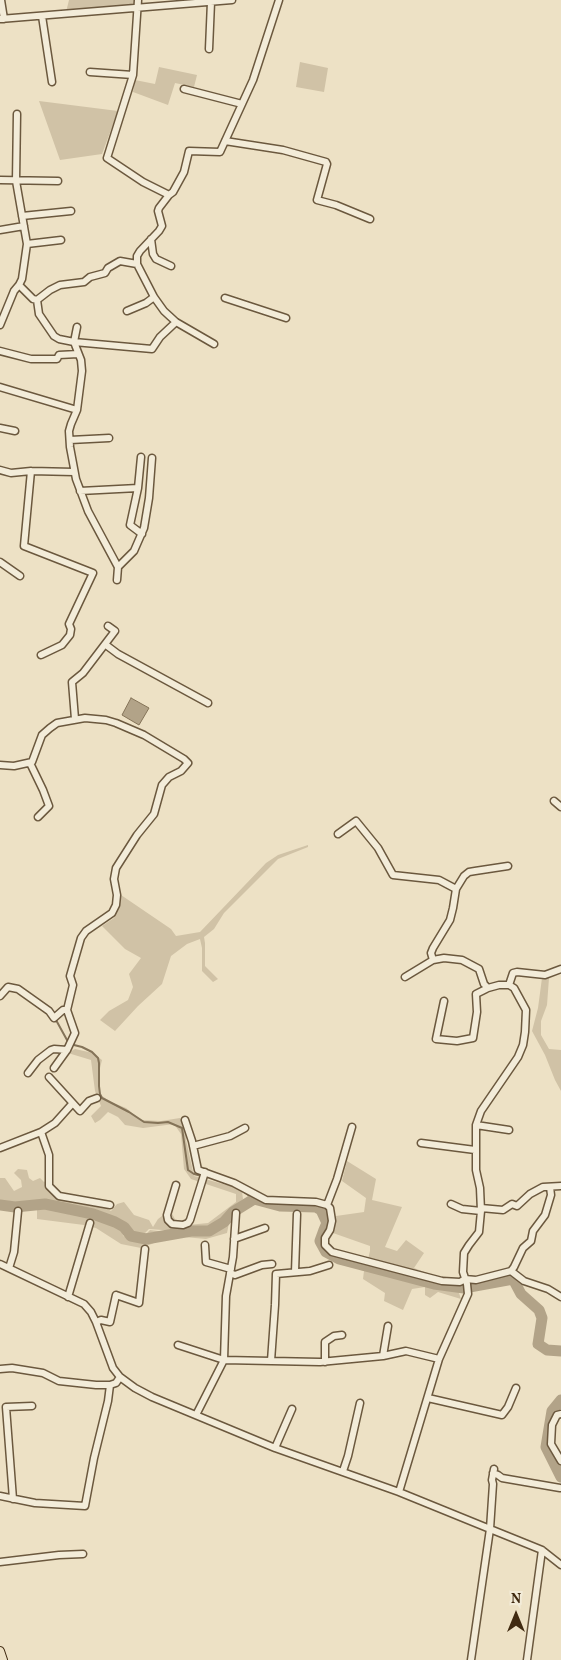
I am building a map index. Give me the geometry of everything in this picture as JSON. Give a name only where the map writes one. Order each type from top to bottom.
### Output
[{"type":"main road","points":[[0,1651],[3,1660]]},
{"type":"street","points":[[1,0],[2,19],[232,0]]},
{"type":"street","points":[[138,0],[133,75],[107,158],[143,182],[168,195]]},
{"type":"street","points":[[214,344],[176,322],[164,311],[154,297],[137,264],[137,256],[162,226],[159,208],[168,195],[173,192],[184,172],[190,151],[220,152],[253,80],[279,0]]},
{"type":"street","points":[[209,49],[211,2]]},
{"type":"street","points":[[42,16],[52,82]]},
{"type":"street","points":[[90,72],[133,75]]},
{"type":"street","points":[[184,89],[242,104]]},
{"type":"street","points":[[0,325],[14,291],[22,279],[26,244],[16,181],[17,114]]},
{"type":"street","points":[[225,141],[283,150],[326,162],[317,200],[336,205],[370,219]]},
{"type":"street","points":[[0,180],[58,181]]},
{"type":"street","points":[[22,216],[71,211]]},
{"type":"street","points":[[0,230],[24,226]]},
{"type":"street","points":[[26,244],[61,240]]},
{"type":"street","points":[[151,240],[153,254],[156,258],[171,266]]},
{"type":"street","points":[[37,300],[60,285],[84,282],[90,277],[105,273],[108,268],[120,261],[137,264]]},
{"type":"street","points":[[19,285],[33,299],[37,300]]},
{"type":"street","points":[[126,311],[140,306],[154,297]]},
{"type":"street","points":[[225,298],[286,318]]},
{"type":"street","points":[[37,300],[39,314],[54,336],[74,342],[152,348],[160,337],[176,322]]},
{"type":"street","points":[[77,327],[74,342],[82,371],[78,410],[71,424],[70,440],[74,472],[88,511],[118,567],[117,580]]},
{"type":"street","points":[[0,352],[31,359],[57,359],[59,355],[78,354]]},
{"type":"street","points":[[0,387],[78,410]]},
{"type":"street","points":[[0,428],[15,431]]},
{"type":"street","points":[[70,440],[109,438]]},
{"type":"street","points":[[141,457],[138,488],[130,524],[142,534]]},
{"type":"street","points":[[118,567],[134,551],[144,528],[149,498],[152,458]]},
{"type":"street","points":[[0,470],[11,473],[31,471],[74,472]]},
{"type":"street","points":[[31,471],[24,546],[93,573],[69,624],[72,629],[70,635],[62,645],[41,655]]},
{"type":"street","points":[[80,491],[138,488]]},
{"type":"street","points":[[0,562],[20,576]]},
{"type":"street","points":[[75,719],[72,682],[83,673],[115,631],[108,626]]},
{"type":"street","points":[[106,645],[118,654],[208,703]]},
{"type":"street","points":[[0,765],[14,766],[32,762],[42,735],[58,723],[85,718],[116,723],[144,736],[188,763],[181,771],[169,777],[162,785],[154,814],[137,835],[116,868],[114,879],[117,895],[116,905],[112,913],[86,931],[81,938],[70,976],[73,985],[67,1010],[75,1033],[67,1050],[54,1068]]},
{"type":"street","points":[[30,763],[44,790],[49,806],[38,818]]},
{"type":"street","points":[[554,801],[561,807]]},
{"type":"street","points":[[338,834],[356,821],[378,848],[393,874],[439,880],[456,889]]},
{"type":"street","points":[[433,960],[431,953],[450,920],[454,908],[456,889],[464,876],[469,872],[508,866]]},
{"type":"street","points":[[406,977],[433,960],[444,958],[462,960],[479,968],[484,984],[488,988]]},
{"type":"street","points":[[509,985],[513,974],[517,972],[545,975],[561,969]]},
{"type":"street","points":[[400,1492],[439,1359],[468,1294],[463,1272],[464,1253],[479,1232],[481,1210],[480,1188],[476,1170],[476,1125],[481,1110],[518,1057],[523,1045],[526,1010],[514,988],[509,985],[488,988],[476,994],[477,1012],[473,1038],[457,1041],[436,1039],[444,1001]]},
{"type":"street","points":[[0,996],[8,988],[18,989],[49,1011],[54,1018],[64,1010],[67,1010]]},
{"type":"street","points":[[28,1073],[38,1060],[51,1050],[67,1050]]},
{"type":"street","points":[[49,1077],[80,1111],[89,1102],[97,1098]]},
{"type":"street","points":[[0,1148],[41,1132],[55,1123],[72,1104]]},
{"type":"street","points":[[185,1120],[198,1170],[234,1183],[266,1200],[316,1202],[327,1205],[332,1213],[332,1221],[330,1230],[325,1238],[325,1245],[332,1252],[442,1281],[460,1282],[476,1280],[511,1271],[523,1248],[531,1241],[533,1231],[545,1215],[551,1195],[550,1187]]},
{"type":"street","points":[[476,1125],[509,1130]]},
{"type":"street","points":[[327,1205],[337,1179],[352,1127]]},
{"type":"street","points":[[193,1146],[230,1136],[245,1128]]},
{"type":"street","points":[[41,1132],[49,1155],[49,1186],[59,1196],[110,1205]]},
{"type":"street","points":[[420,1143],[475,1150]]},
{"type":"street","points":[[176,1185],[167,1215],[168,1220],[172,1224],[188,1223],[205,1172]]},
{"type":"street","points":[[451,1204],[462,1209],[504,1210],[512,1204],[517,1206],[530,1194],[543,1187],[561,1186]]},
{"type":"street","points":[[9,1268],[14,1252],[18,1211]]},
{"type":"street","points":[[196,1415],[224,1360],[226,1296],[236,1213]]},
{"type":"street","points":[[295,1272],[297,1214]]},
{"type":"street","points":[[68,1297],[90,1223]]},
{"type":"street","points":[[234,1239],[265,1228]]},
{"type":"street","points":[[205,1245],[206,1262],[235,1274],[262,1265],[272,1264]]},
{"type":"street","points":[[96,1322],[101,1320],[110,1322],[116,1295],[139,1303],[145,1249]]},
{"type":"street","points":[[0,1264],[84,1304],[96,1322],[108,1357],[120,1377],[135,1388],[152,1397],[275,1448],[400,1492],[542,1550],[561,1565]]},
{"type":"street","points":[[271,1360],[276,1305],[276,1274],[310,1270],[329,1265]]},
{"type":"street","points":[[511,1271],[524,1281],[548,1289],[561,1297]]},
{"type":"street","points":[[383,1356],[388,1326]]},
{"type":"street","points":[[325,1362],[325,1342],[334,1336],[342,1336]]},
{"type":"street","points":[[178,1344],[224,1360],[325,1362],[383,1356],[406,1351],[439,1359]]},
{"type":"street","points":[[0,1369],[12,1368],[43,1374],[60,1381],[96,1385],[116,1383],[120,1377]]},
{"type":"street","points":[[0,1496],[35,1503],[85,1506],[110,1385]]},
{"type":"street","points":[[428,1398],[502,1415],[508,1407],[516,1388]]},
{"type":"street","points":[[343,1471],[360,1403]]},
{"type":"street","points":[[13,1499],[6,1407],[32,1406]]},
{"type":"street","points":[[275,1448],[292,1410]]},
{"type":"street","points":[[561,1414],[557,1415],[552,1425],[551,1444],[561,1460]]},
{"type":"street","points":[[471,1660],[490,1529],[494,1471],[502,1478],[560,1488]]},
{"type":"street","points":[[527,1660],[542,1550]]},
{"type":"street","points":[[0,1562],[83,1554]]},
{"type":"shaded area","points":[[69,0],[134,0],[134,5],[66,12]]},
{"type":"shaded area","points":[[300,62],[328,68],[324,92],[296,87]]},
{"type":"shaded area","points":[[159,67],[197,75],[194,87],[175,83],[168,105],[133,92],[135,80],[155,84]]},
{"type":"shaded area","points":[[39,101],[118,111],[102,154],[60,160]]},
{"type":"shaded area","points":[[131,698],[149,708],[139,725],[122,715]]},
{"type":"shaded area","points":[[308,845],[308,847],[278,859],[224,913],[214,929],[204,937],[205,966],[218,979],[213,982],[202,971],[200,939],[187,944],[171,956],[162,984],[115,1031],[100,1020],[109,1011],[128,1000],[133,987],[129,974],[141,958],[125,949],[102,926],[114,918],[121,895],[171,929],[176,936],[200,932],[266,863],[278,855]]},
{"type":"shaded area","points":[[542,978],[549,978],[547,1005],[541,1021],[541,1035],[549,1049],[561,1050],[561,1091],[532,1031],[538,1008]]},
{"type":"shaded area","points":[[75,1049],[93,1053],[102,1060],[99,1072],[99,1094],[111,1102],[126,1108],[141,1120],[161,1121],[180,1118],[187,1127],[186,1140],[194,1176],[234,1187],[242,1192],[243,1199],[231,1213],[227,1233],[206,1239],[184,1237],[162,1240],[141,1248],[121,1244],[96,1228],[37,1219],[37,1206],[56,1207],[71,1215],[89,1214],[94,1220],[121,1222],[123,1236],[139,1241],[150,1230],[174,1233],[176,1231],[149,1229],[139,1239],[123,1235],[122,1221],[103,1219],[102,1213],[95,1214],[44,1203],[0,1203],[0,1178],[5,1178],[14,1191],[22,1187],[21,1180],[14,1173],[18,1169],[27,1170],[29,1178],[33,1181],[40,1178],[44,1182],[47,1180],[58,1196],[98,1204],[111,1211],[117,1204],[124,1202],[134,1215],[149,1220],[153,1227],[158,1219],[170,1210],[176,1221],[182,1222],[184,1220],[191,1223],[181,1229],[188,1225],[208,1223],[236,1202],[236,1194],[191,1179],[184,1169],[181,1134],[174,1124],[143,1128],[125,1125],[118,1117],[108,1112],[95,1123],[91,1116],[101,1106],[95,1091],[91,1060],[68,1053]]},
{"type":"shaded area","points":[[347,1161],[376,1179],[372,1200],[402,1207],[385,1247],[397,1251],[406,1240],[424,1253],[414,1268],[456,1284],[461,1299],[438,1292],[430,1298],[425,1295],[425,1287],[412,1289],[403,1310],[384,1301],[385,1293],[363,1279],[364,1271],[345,1264],[351,1259],[367,1263],[370,1251],[370,1246],[333,1233],[336,1216],[364,1212],[366,1198],[342,1181]]},
{"type":"waterway","points":[[56,1020],[67,1040]]},
{"type":"waterway","points":[[74,1045],[92,1052],[98,1058],[99,1086],[102,1098],[144,1122],[168,1122],[182,1128],[188,1170],[202,1176]]},
{"type":"waterway","points":[[241,1190],[254,1199]]},
{"type":"waterway","points":[[0,1205],[15,1207],[45,1204],[93,1214],[124,1227],[131,1236],[146,1239],[191,1231],[209,1231],[224,1222],[233,1212],[254,1199],[280,1206],[316,1207],[321,1210],[327,1223],[320,1241],[326,1252],[339,1259],[434,1284],[464,1288],[513,1279],[521,1294],[539,1310],[542,1318],[538,1344],[547,1350],[561,1351]]},
{"type":"waterway","points":[[561,1400],[552,1411],[546,1447],[561,1477]]}]
